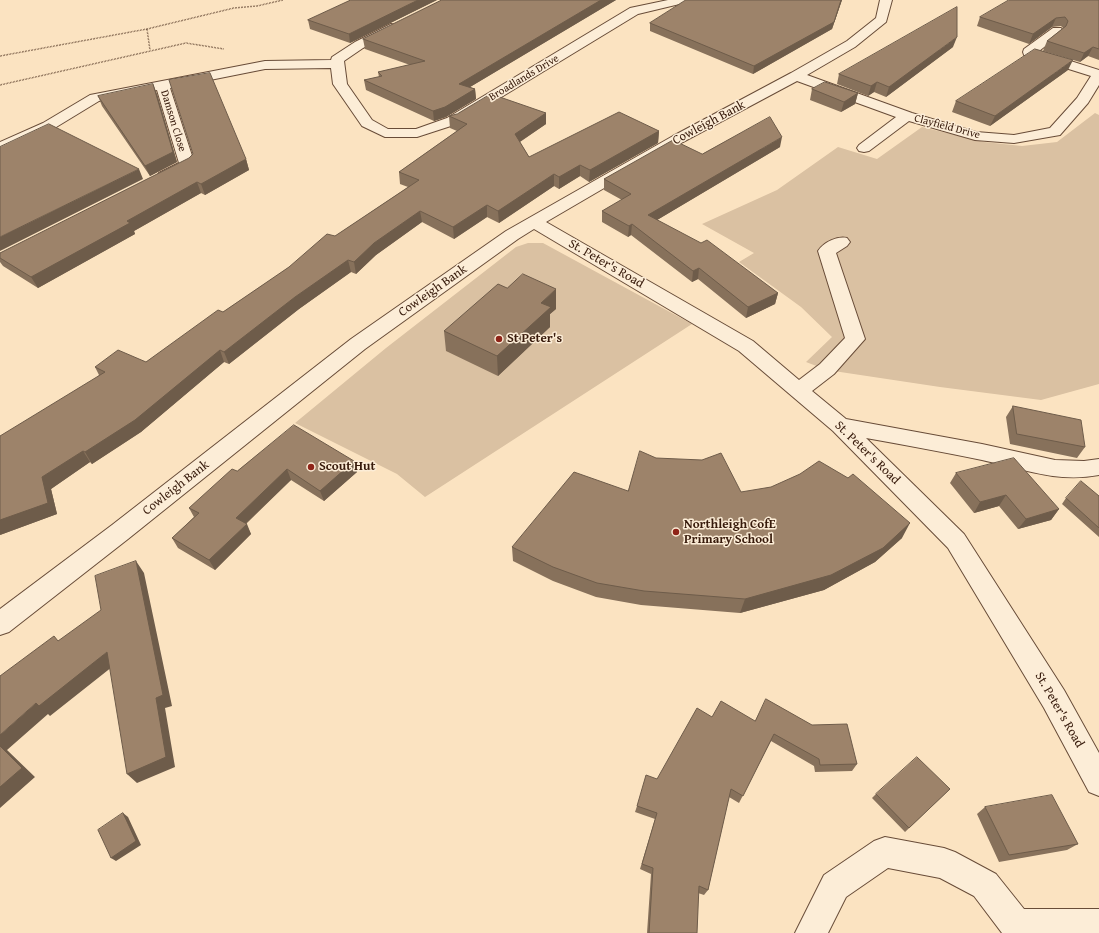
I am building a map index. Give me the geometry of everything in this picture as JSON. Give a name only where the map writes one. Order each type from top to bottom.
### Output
[{"type":"street","name":"Broadlands Drive","points":[[338,64],[340,84],[366,123],[385,133],[417,133],[452,121],[634,11],[684,0]]},
{"type":"street","name":"Cowleigh Bank","points":[[0,624],[120,532],[358,344],[512,235],[678,139],[796,76],[851,44],[882,19],[886,0]]},
{"type":"street","points":[[338,64],[337,60],[359,45],[400,24]]},
{"type":"street","name":"Clayfield Drive","points":[[796,76],[906,116],[975,136],[1014,138],[1055,132],[1083,100],[1099,74],[1028,52],[1057,31]]},
{"type":"street","name":"Damson Close","points":[[0,148],[48,126],[95,98],[265,65],[338,64]]},
{"type":"street","name":"Damson Close","points":[[152,182],[187,165],[162,84]]},
{"type":"street","points":[[864,148],[906,116]]},
{"type":"street","name":"St. Peter's Road","points":[[535,223],[746,346],[840,426],[956,541],[1054,699],[1099,782]]},
{"type":"street","points":[[798,391],[827,370],[855,339],[826,251],[841,242]]},
{"type":"street","points":[[840,426],[990,454],[1052,469],[1071,471],[1099,467]]},
{"type":"street","points":[[811,933],[835,886],[884,852],[944,863],[985,885],[1014,929],[1099,925]]},
{"type":"path","points":[[0,56],[147,29],[234,8],[258,6],[283,0]]},
{"type":"path","points":[[147,29],[150,50]]},
{"type":"path","points":[[0,85],[186,43],[224,49]]},
{"type":"shaded area","points":[[1095,113],[1099,115],[1099,384],[1041,400],[827,370],[806,362],[832,337],[801,307],[739,262],[754,253],[702,224],[777,190],[838,147],[877,159],[922,127],[984,142],[1022,146],[1057,142]]},
{"type":"shaded area","points":[[528,243],[543,243],[692,324],[425,497],[397,474],[295,423],[386,348],[516,247]]},
{"type":"building","points":[[351,0],[418,0],[349,34],[308,20]]},
{"type":"building","points":[[442,0],[601,0],[459,84],[475,89],[445,107],[433,111],[364,80],[382,76],[378,72],[425,61],[363,39]]},
{"type":"building","points":[[686,0],[841,0],[834,22],[754,66],[650,23]]},
{"type":"building","points":[[1009,0],[1099,0],[1099,49],[1093,47],[1084,53],[1047,41],[1066,26],[1068,21],[1065,17],[1056,18],[1033,34],[980,17]]},
{"type":"building","points":[[957,7],[957,37],[889,87],[877,82],[871,86],[839,74]]},
{"type":"building","points":[[1035,49],[1073,60],[995,116],[956,101]]},
{"type":"building","points":[[210,73],[246,159],[201,184],[197,182],[127,221],[130,223],[31,277],[0,258],[0,253],[189,158],[193,154],[169,80]]},
{"type":"building","points":[[825,82],[858,93],[844,102],[812,89]]},
{"type":"building","points":[[153,84],[173,152],[145,166],[98,96]]},
{"type":"building","points":[[491,94],[546,113],[515,134],[529,157],[619,112],[659,131],[590,170],[580,165],[559,177],[554,174],[498,211],[487,205],[453,227],[420,211],[374,243],[354,262],[348,260],[295,297],[224,352],[220,350],[135,420],[42,477],[48,503],[0,520],[0,436],[105,372],[95,367],[118,350],[146,362],[218,310],[223,312],[289,267],[327,234],[335,236],[419,180],[399,172],[467,124],[449,116],[457,114]]},
{"type":"building","points":[[770,117],[782,137],[648,215],[701,243],[707,240],[778,293],[748,307],[699,268],[693,271],[632,224],[629,226],[602,211],[631,194],[604,179],[673,140],[702,154]]},
{"type":"building","points":[[49,124],[139,169],[0,237],[0,147]]},
{"type":"building","points":[[523,274],[556,289],[541,303],[551,307],[497,356],[444,331],[498,284],[507,288]]},
{"type":"building","points":[[1013,406],[1081,420],[1085,447],[1017,434]]},
{"type":"building","points":[[294,425],[354,461],[320,491],[287,469],[236,518],[247,524],[209,560],[172,538],[199,513],[189,508],[232,469],[237,471]]},
{"type":"building","points":[[640,451],[656,458],[702,460],[721,453],[741,492],[771,487],[800,474],[819,461],[848,478],[853,474],[910,523],[883,548],[831,575],[745,599],[644,591],[597,583],[553,567],[512,547],[574,472],[628,491]]},
{"type":"building","points":[[1014,458],[1059,509],[1026,519],[1006,495],[980,502],[956,473]]},
{"type":"building","points":[[1081,481],[1099,496],[1099,528],[1066,498]]},
{"type":"building","points":[[136,561],[163,695],[156,698],[166,757],[127,774],[107,652],[39,706],[36,703],[0,735],[0,676],[54,636],[58,641],[101,610],[95,576]]},
{"type":"building","points":[[766,699],[812,725],[847,724],[857,764],[820,765],[819,759],[774,734],[743,796],[731,789],[708,890],[699,886],[697,933],[649,933],[653,868],[642,864],[657,813],[637,806],[646,775],[657,779],[697,708],[712,717],[721,701],[755,721]]},
{"type":"building","points":[[0,746],[22,768],[0,787]]},
{"type":"building","points":[[917,757],[950,789],[909,828],[876,794]]},
{"type":"building","points":[[1052,795],[1078,844],[1009,855],[985,807]]},
{"type":"building","points":[[123,813],[136,841],[111,858],[98,830]]},
{"type":"place","name":"St Peter's","points":[[499,339]]},
{"type":"place","name":"Scout Hut","points":[[311,467]]},
{"type":"place","name":"Northleigh CofE Primary School","points":[[676,532]]}]
